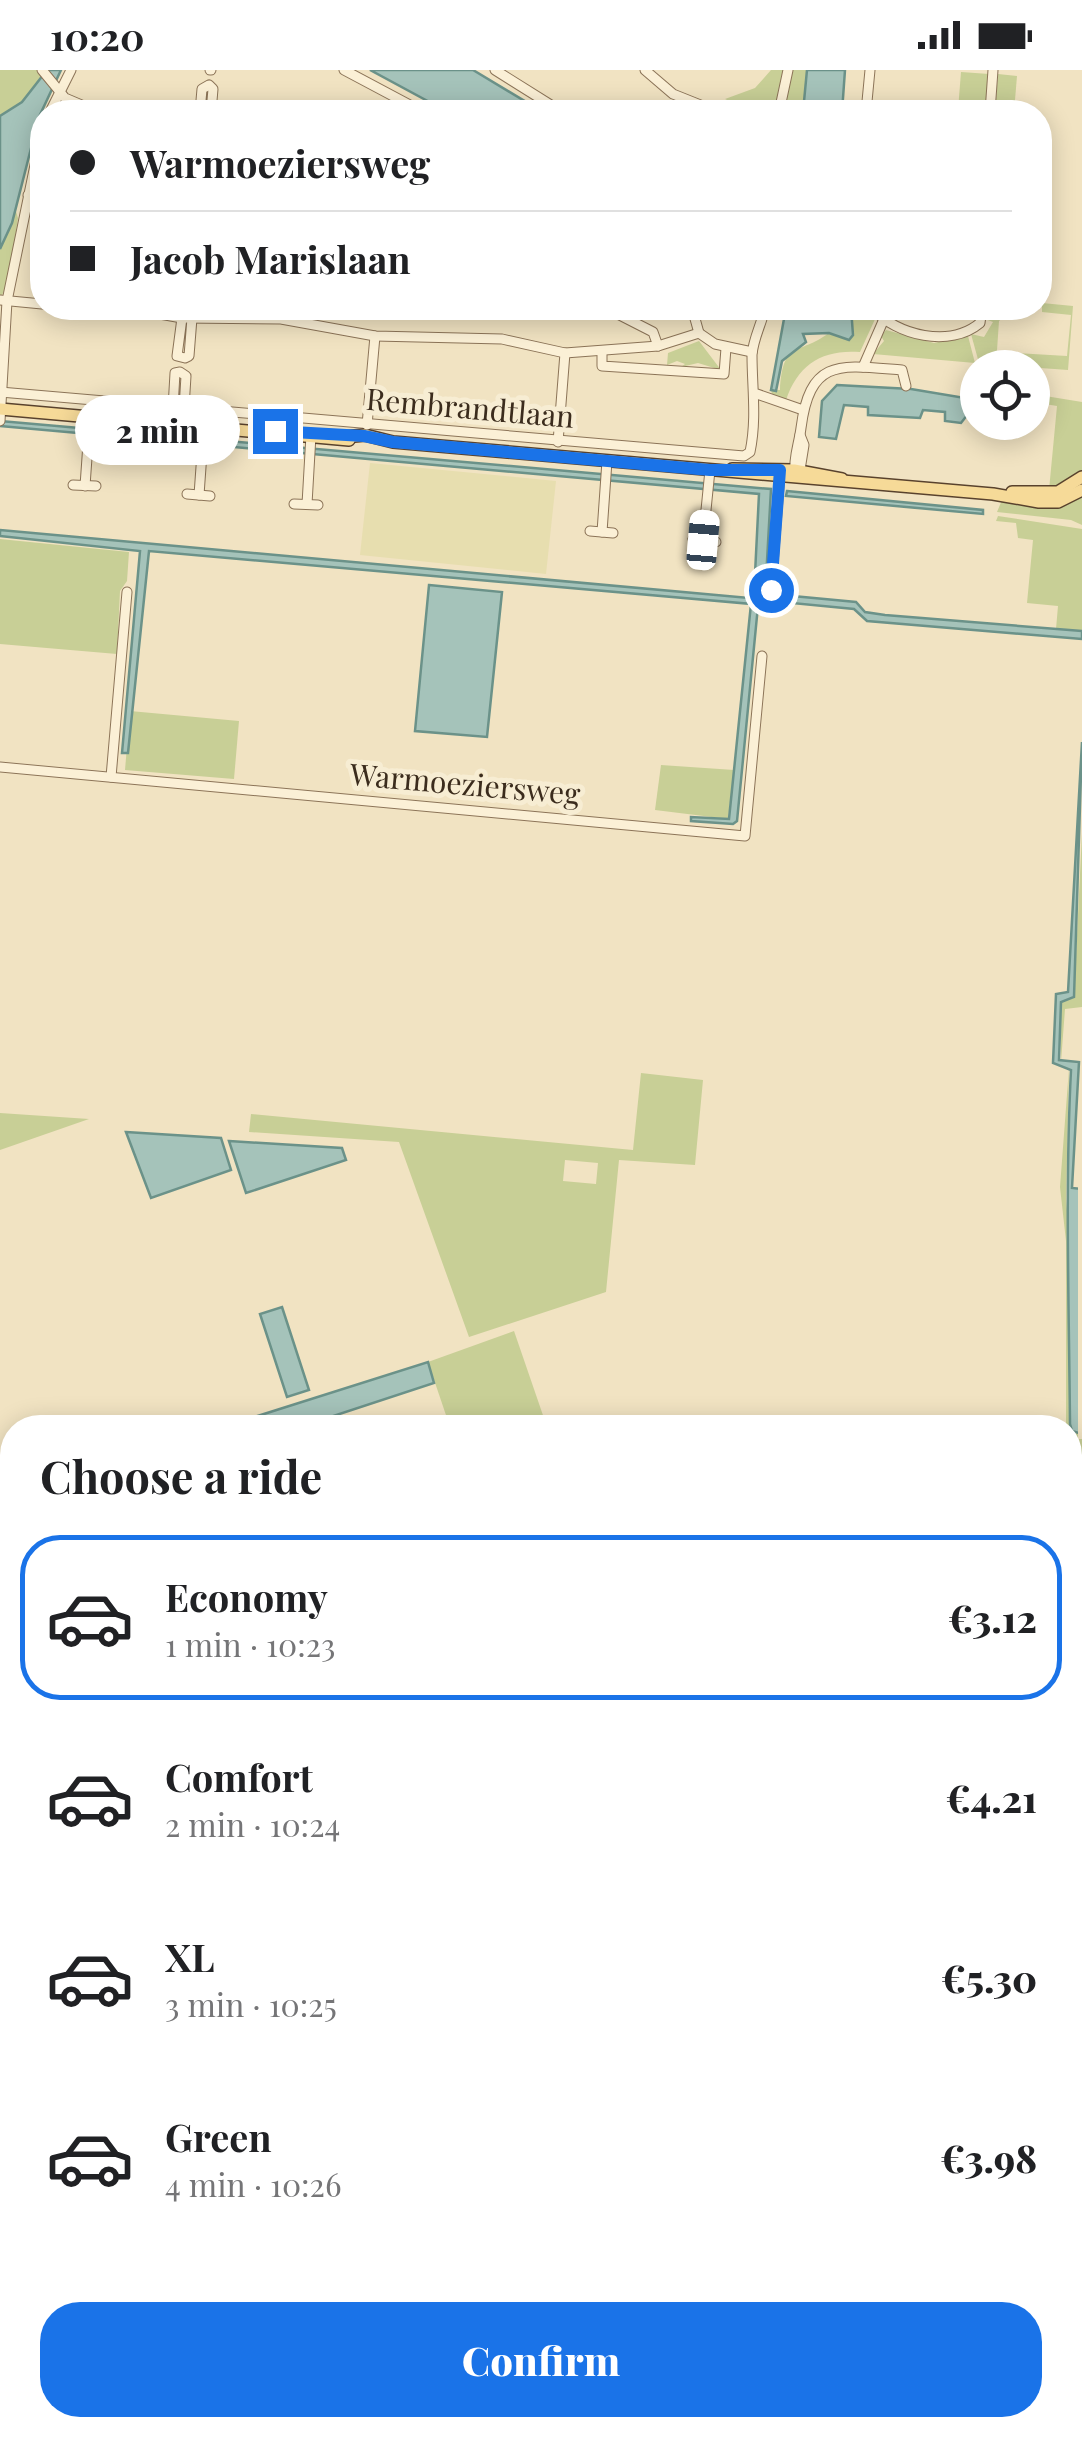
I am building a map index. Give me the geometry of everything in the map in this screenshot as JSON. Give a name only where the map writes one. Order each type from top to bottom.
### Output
[{"type":"main road","points":[[1,401],[89,426],[311,440],[364,436],[606,472],[709,482],[727,471],[798,474],[1042,502],[1073,492],[1082,477]]},
{"type":"street","points":[[42,70],[58,92],[74,100]]},
{"type":"street","points":[[55,100],[71,70]]},
{"type":"street","points":[[344,70],[400,100]]},
{"type":"street","points":[[495,70],[543,100]]},
{"type":"street","points":[[645,70],[674,94],[689,100]]},
{"type":"street","points":[[782,100],[788,70]]},
{"type":"street","points":[[867,100],[870,70]]},
{"type":"street","points":[[991,100],[993,70]]},
{"type":"street","points":[[201,100],[202,88],[209,84],[210,100]]},
{"type":"street","points":[[0,419],[4,301],[30,186]]},
{"type":"street","points":[[4,301],[30,303]]},
{"type":"street","points":[[287,320],[376,336],[502,338],[565,353],[658,346],[698,333],[726,348],[752,352]]},
{"type":"street","points":[[629,320],[652,332],[658,346]]},
{"type":"street","points":[[695,320],[698,333]]},
{"type":"street","points":[[761,320],[752,352],[757,394],[803,410]]},
{"type":"street","points":[[863,367],[884,320],[933,336],[972,330],[980,320]]},
{"type":"street","points":[[367,426],[376,336]]},
{"type":"street","points":[[602,353],[602,366],[724,374],[726,348]]},
{"type":"street","points":[[558,442],[565,353]]},
{"type":"street","points":[[798,474],[808,390],[825,372],[863,367],[906,372],[906,386]]},
{"type":"street","name":"Rembrandtlaan","points":[[1,401],[178,408],[719,456],[750,452],[757,394]]},
{"type":"street","points":[[73,485],[90,486],[89,426]]},
{"type":"street","points":[[199,495],[203,436]]},
{"type":"street","points":[[294,504],[313,505],[311,440]]},
{"type":"street","points":[[602,532],[606,472]]},
{"type":"street","points":[[771,590],[780,474]]},
{"type":"street","points":[[709,482],[698,540],[716,542]]},
{"type":"street","points":[[111,777],[127,592]]},
{"type":"street","name":"Warmoeziersweg","points":[[0,767],[745,836],[762,656]]},
{"type":"shaded area","points":[[370,463],[556,481],[546,574],[360,555]]},
{"type":"green space","points":[[0,70],[47,70],[22,102],[0,116]]},
{"type":"green space","points":[[771,70],[783,70],[777,100],[725,99],[755,88]]},
{"type":"green space","points":[[792,70],[807,70],[805,100],[786,100]]},
{"type":"green space","points":[[961,72],[989,74],[987,100],[959,100]]},
{"type":"green space","points":[[998,74],[1017,76],[1015,100],[996,100]]},
{"type":"green space","points":[[15,208],[18,218],[8,285],[0,298],[0,249]]},
{"type":"green space","points":[[1052,304],[1073,306],[1068,370],[1050,369],[1050,355],[1067,356],[1071,315],[1052,313]]},
{"type":"green space","points":[[852,320],[875,320],[860,352],[823,356],[797,377],[786,400],[772,394],[771,390],[780,390],[785,363],[794,351],[829,333],[849,340],[853,335]]},
{"type":"green space","points":[[988,320],[1000,320],[997,350],[975,350],[971,334],[984,337],[993,322]]},
{"type":"green space","points":[[886,330],[934,343],[968,336],[972,350],[960,350],[960,362],[873,354],[884,341],[881,336]]},
{"type":"green space","points":[[699,341],[721,370],[698,363],[681,367],[685,364],[677,361],[667,365],[668,353]]},
{"type":"green space","points":[[1050,397],[1082,402],[1082,471],[1064,486],[1049,490],[1057,406],[1050,405]]},
{"type":"green space","points":[[1082,493],[1082,525],[1071,520],[997,512],[1002,500]]},
{"type":"green space","points":[[998,516],[1082,529],[1082,631],[1056,629],[1058,606],[1027,603],[1033,540],[1018,538],[1016,523],[996,521]]},
{"type":"green space","points":[[0,539],[129,552],[127,581],[120,591],[117,654],[0,644]]},
{"type":"green space","points":[[130,711],[239,721],[234,779],[125,770]]},
{"type":"green space","points":[[661,765],[734,770],[728,819],[655,810]]},
{"type":"green space","points":[[1082,833],[1082,1007],[1065,1009],[1061,1062],[1061,1002],[1074,997]]},
{"type":"green space","points":[[1069,1068],[1066,1199],[1070,1246],[1070,1415],[1066,1415],[1066,1241],[1060,1187]]},
{"type":"green space","points":[[641,1073],[703,1080],[695,1165],[619,1160],[606,1292],[469,1337],[399,1142],[249,1132],[251,1114],[633,1150]],"holes":[[[565,1160],[598,1163],[596,1184],[563,1181]]]},
{"type":"green space","points":[[0,1113],[89,1119],[0,1150]]},
{"type":"green space","points":[[514,1331],[543,1415],[446,1415],[428,1362]]},
{"type":"water","points":[[47,70],[61,70],[47,100],[30,100],[30,152],[12,223],[0,249],[0,116],[22,102]]},
{"type":"water","points":[[370,70],[473,70],[523,100],[426,100]]},
{"type":"water","points":[[807,70],[845,70],[843,100],[804,100]]},
{"type":"water","points":[[784,320],[852,320],[853,335],[849,340],[829,333],[803,334],[806,342],[782,361],[776,391],[771,390]]},
{"type":"water","points":[[837,385],[911,389],[960,397],[960,423],[945,421],[945,412],[923,410],[920,418],[868,415],[868,407],[844,405],[836,439],[819,437],[822,401]]},
{"type":"water","points":[[0,421],[771,489],[765,597],[758,606],[737,821],[691,821],[691,817],[729,819],[751,604],[149,551],[128,753],[122,753],[140,551],[0,536],[0,530],[749,598],[754,594],[759,494],[0,426]]},
{"type":"water","points":[[787,491],[983,510],[983,514],[786,496]]},
{"type":"water","points":[[429,585],[502,592],[487,737],[415,731]]},
{"type":"water","points":[[782,595],[856,602],[865,612],[885,615],[1082,631],[1082,639],[867,621],[854,609],[781,602]]},
{"type":"water","points":[[1082,742],[1074,997],[1061,1002],[1059,1060],[1079,1062],[1072,1188],[1082,1189],[1082,1415],[1070,1415],[1071,1070],[1053,1063],[1056,994],[1068,992]]},
{"type":"water","points":[[126,1132],[221,1138],[231,1170],[151,1198]]},
{"type":"water","points":[[229,1141],[342,1148],[346,1160],[246,1193]]},
{"type":"water","points":[[282,1307],[309,1390],[287,1397],[260,1314]]},
{"type":"water","points":[[428,1362],[434,1383],[337,1415],[261,1415]]},
{"type":"pier","points":[[1078,1185],[1082,1185],[1082,1415],[1078,1415]]},
{"type":"route","points":[[275,431],[344,438],[356,435],[393,442],[710,470],[780,470],[771,590]]}]
